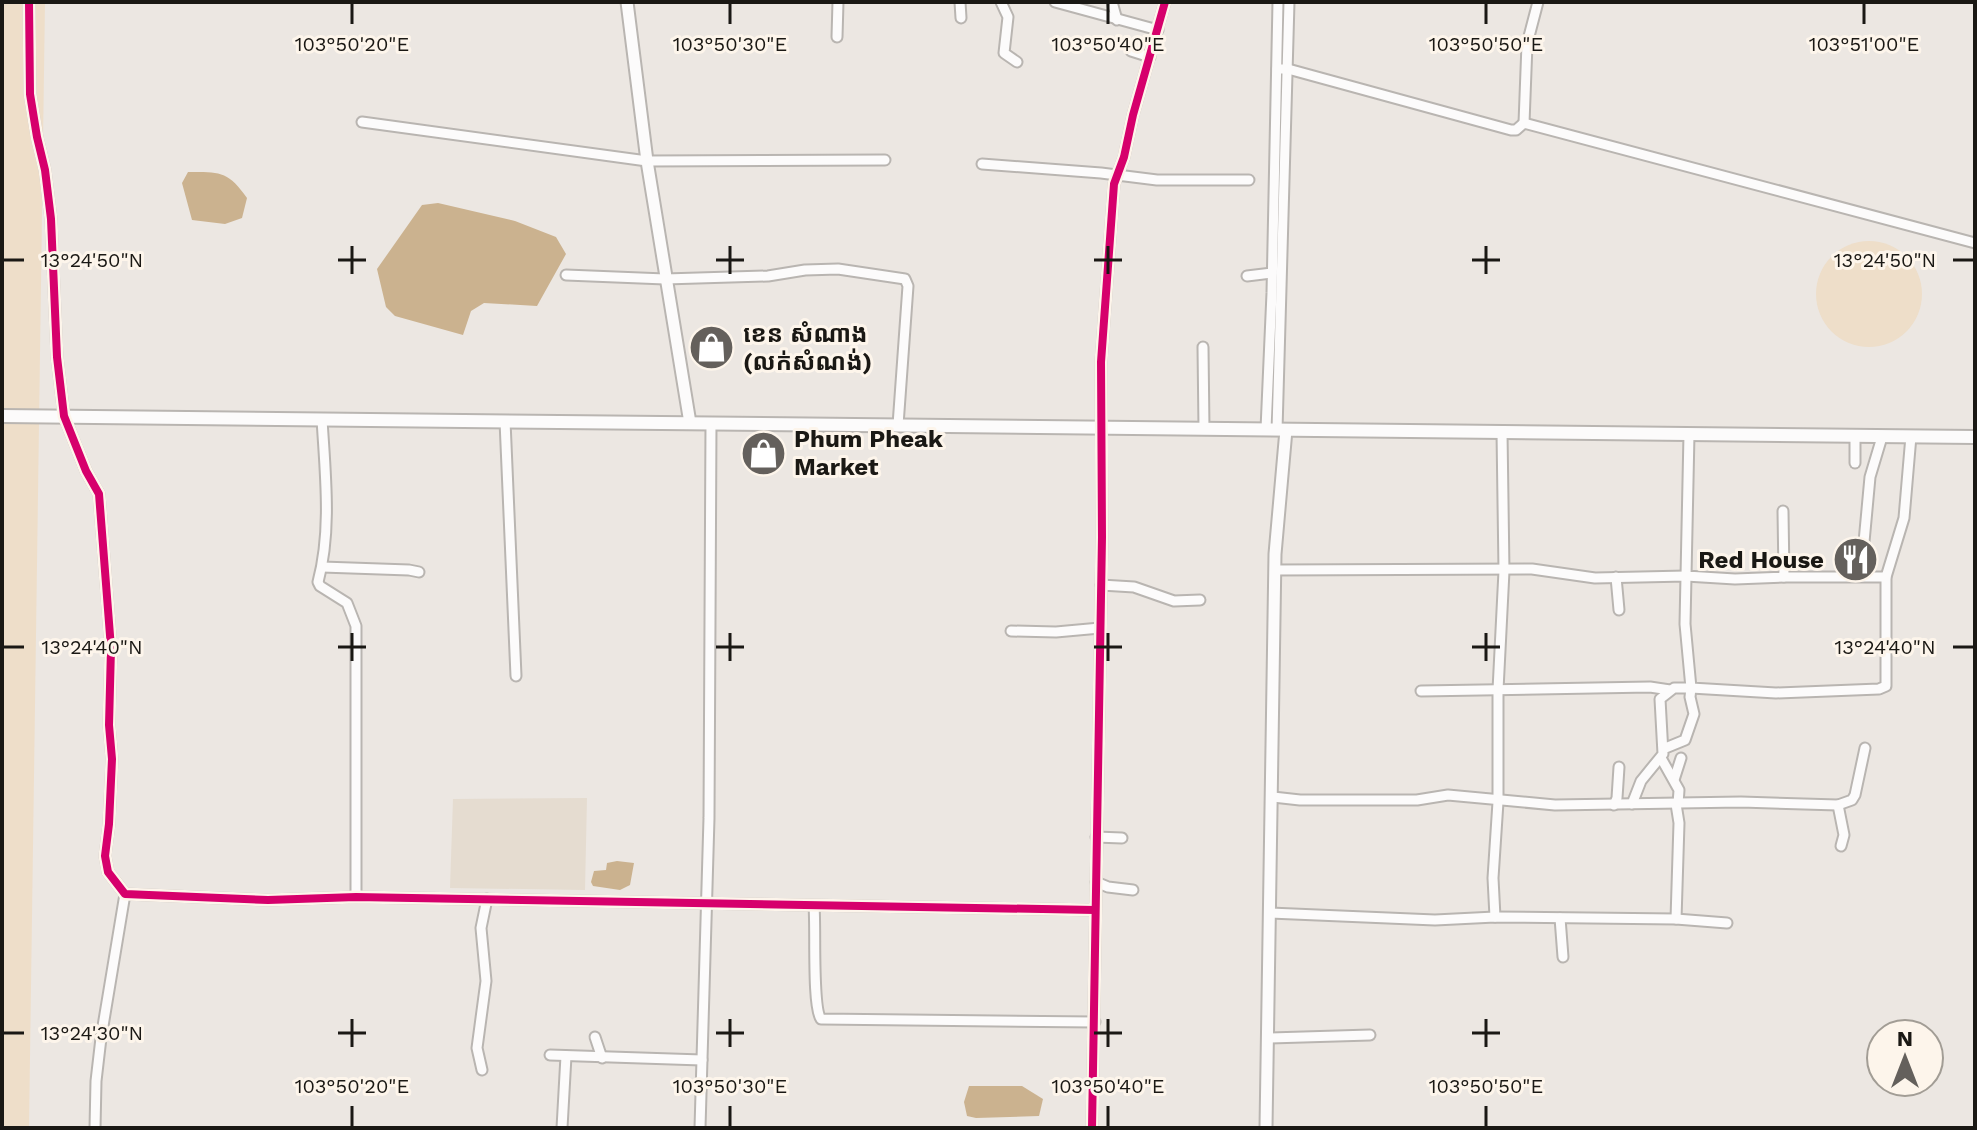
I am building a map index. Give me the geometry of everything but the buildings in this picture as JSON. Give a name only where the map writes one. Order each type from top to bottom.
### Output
[{"type":"main road","points":[[2,416],[1975,437]]},
{"type":"street","points":[[29,2],[30,94],[51,219],[56,344],[64,416],[86,471],[99,494],[111,648],[109,725],[112,759],[105,856],[108,872],[125,894],[101,1038],[95,1128]]},
{"type":"street","points":[[627,2],[647,161],[690,423]]},
{"type":"street","points":[[837,37],[838,2]]},
{"type":"street","points":[[960,2],[961,18]]},
{"type":"street","points":[[1001,2],[1008,17],[1004,53],[1017,62]]},
{"type":"street","points":[[1112,2],[1117,20]]},
{"type":"street","points":[[1092,1128],[1101,585],[1101,362],[1111,198],[1165,2]]},
{"type":"street","points":[[1266,1128],[1282,69],[1278,2]]},
{"type":"street","points":[[1276,429],[1272,273],[1282,69],[1289,2]]},
{"type":"street","points":[[1524,123],[1527,44],[1538,2]]},
{"type":"street","points":[[1062,3],[1158,30]]},
{"type":"street","points":[[1131,51],[1150,57]]},
{"type":"street","points":[[1282,69],[1511,130],[1524,123],[1975,243]]},
{"type":"street","points":[[362,122],[647,161],[885,160]]},
{"type":"street","points":[[982,164],[1157,180],[1249,180]]},
{"type":"street","points":[[566,275],[665,279],[768,276],[824,269],[905,279],[908,286],[898,425]]},
{"type":"street","points":[[1247,276],[1272,273]]},
{"type":"street","points":[[1203,347],[1204,429]]},
{"type":"street","points":[[322,419],[326,499],[322,567],[318,582],[347,603],[356,626],[356,897]]},
{"type":"street","points":[[505,421],[516,676]]},
{"type":"street","points":[[700,1128],[709,818],[711,423]]},
{"type":"street","points":[[1495,917],[1493,878],[1504,571],[1502,432]]},
{"type":"street","points":[[1632,804],[1641,781],[1662,753],[1685,740],[1694,714],[1685,624],[1689,434]]},
{"type":"street","points":[[1855,436],[1855,463]]},
{"type":"street","points":[[1421,691],[1650,687],[1670,690],[1681,687],[1776,693],[1864,690],[1886,686],[1886,577],[1904,518],[1911,436]]},
{"type":"street","points":[[1864,542],[1870,477],[1882,437]]},
{"type":"street","points":[[1783,511],[1784,577]]},
{"type":"street","points":[[322,567],[419,572]]},
{"type":"street","points":[[1275,570],[1552,570],[1595,578],[1886,577]]},
{"type":"street","points":[[1616,577],[1619,610]]},
{"type":"street","points":[[1101,585],[1134,587],[1174,601],[1200,600]]},
{"type":"street","points":[[1011,631],[1056,632],[1100,628]]},
{"type":"street","points":[[1670,690],[1660,699],[1662,753],[1679,790],[1676,919]]},
{"type":"street","points":[[1273,797],[1300,800],[1417,800],[1448,795],[1498,802],[1614,805],[1741,802],[1838,805],[1847,803],[1855,795],[1865,748]]},
{"type":"street","points":[[1674,780],[1681,758]]},
{"type":"street","points":[[1614,805],[1619,767]]},
{"type":"street","points":[[1838,805],[1844,835],[1841,846]]},
{"type":"street","points":[[1096,837],[1122,838]]},
{"type":"street","points":[[1096,882],[1133,890]]},
{"type":"street","points":[[125,894],[268,900],[356,897],[1095,910]]},
{"type":"street","points":[[482,1070],[477,1048],[486,981],[481,928],[487,899]]},
{"type":"street","points":[[814,906],[817,1015],[821,1019],[1095,1022]]},
{"type":"street","points":[[1270,913],[1435,920],[1495,917],[1676,919],[1727,923]]},
{"type":"street","points":[[1560,918],[1563,957]]},
{"type":"street","points":[[1267,1038],[1370,1035]]},
{"type":"street","points":[[595,1037],[602,1058]]},
{"type":"street","points":[[550,1055],[702,1060]]},
{"type":"street","points":[[562,1128],[566,1056]]},
{"type":"shaded area","points":[[2,2],[45,2],[29,1128],[2,1128]]},
{"type":"shaded area","points":[[188,172],[216,173],[234,183],[247,198],[242,218],[225,224],[192,220],[182,183]]},
{"type":"shaded area","points":[[438,203],[515,221],[556,237],[566,254],[537,306],[484,303],[471,311],[463,335],[395,316],[386,307],[377,269],[422,205]]},
{"type":"shaded area","points":[[1869,241],[1889,245],[1907,256],[1918,274],[1922,294],[1918,314],[1907,332],[1889,343],[1869,347],[1849,343],[1831,332],[1820,314],[1816,294],[1820,274],[1831,256],[1849,245]]},
{"type":"shaded area","points":[[587,798],[585,890],[450,888],[453,799]]},
{"type":"shaded area","points":[[607,863],[634,863],[630,885],[620,890],[593,886],[594,871],[606,870]]},
{"type":"shaded area","points":[[969,1086],[1022,1086],[1043,1099],[1039,1116],[967,1116],[964,1102]]},
{"type":"cycle path","points":[[29,2],[30,94],[51,219],[57,357],[64,416],[86,471],[99,494],[111,648],[109,725],[112,759],[105,856],[108,872],[125,894],[268,900],[356,897],[1095,910]]},
{"type":"cycle path","points":[[1092,1128],[1102,537],[1101,362],[1114,184],[1165,2]]},
{"type":"place","name":"ខេន សំណាង (លក់សំណង់)","points":[[712,348]]},
{"type":"place","name":"Phum Pheak Market","points":[[763,453]]},
{"type":"place","name":"Red House","points":[[1855,560]]}]
